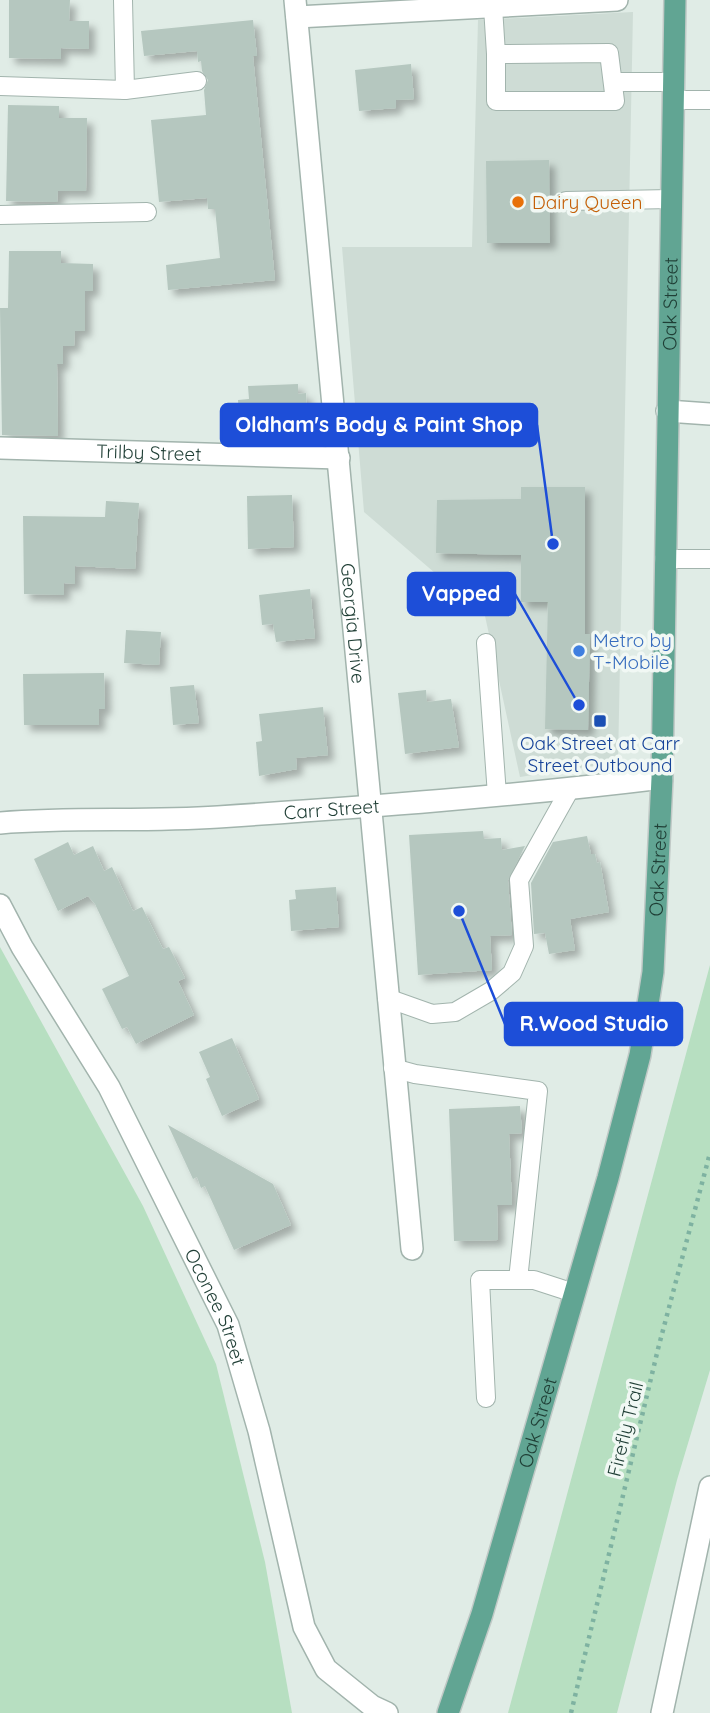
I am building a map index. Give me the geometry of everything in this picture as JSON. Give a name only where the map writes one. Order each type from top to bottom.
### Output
[{"type":"main road","name":"Oak Street","points":[[448,1713],[482,1614],[640,1055],[653,972],[662,778],[675,0]]},
{"type":"street","points":[[296,8],[493,7],[617,0]]},
{"type":"street","name":"Georgia Drive","points":[[296,8],[393,1068],[412,1248]]},
{"type":"street","points":[[667,411],[710,414]]},
{"type":"street","name":"Trilby Street","points":[[0,448],[339,458]]},
{"type":"street","name":"Carr Street","points":[[0,823],[52,818],[215,817],[570,789],[662,778]]},
{"type":"street","name":"Oconee Street","points":[[0,905],[22,947],[109,1087],[228,1325],[259,1431],[304,1627],[326,1668],[372,1706],[387,1713]]},
{"type":"street","points":[[662,1713],[710,1487]]},
{"type":"lane","points":[[122,0],[125,90]]},
{"type":"lane","points":[[493,7],[496,101],[615,100],[609,54],[496,54]]},
{"type":"lane","points":[[0,86],[125,90],[197,81]]},
{"type":"lane","points":[[614,82],[675,91],[710,100]]},
{"type":"lane","points":[[566,201],[671,199]]},
{"type":"lane","points":[[0,215],[147,212]]},
{"type":"lane","points":[[664,559],[710,559]]},
{"type":"lane","points":[[486,643],[496,795]]},
{"type":"lane","points":[[387,998],[432,1014],[455,1012],[491,991],[512,973],[524,946],[519,880],[570,789]]},
{"type":"lane","points":[[393,1068],[415,1074],[538,1091],[518,1280]]},
{"type":"lane","points":[[486,1398],[480,1280],[534,1280],[574,1293]]},
{"type":"path","name":"Firefly Trail","points":[[571,1713],[655,1362],[710,1153]]},
{"type":"shaded area","points":[[633,12],[618,762],[520,777],[485,616],[364,512],[342,247],[472,247],[478,20]]},
{"type":"green space","points":[[0,947],[143,1206],[216,1364],[265,1562],[292,1713],[0,1713]]},
{"type":"green space","points":[[710,965],[710,1370],[677,1480],[617,1713],[508,1713]]},
{"type":"building","points":[[9,0],[70,0],[69,21],[89,21],[89,49],[61,48],[61,59],[9,58]]},
{"type":"building","points":[[253,20],[257,56],[253,56],[275,280],[168,290],[166,265],[220,258],[215,209],[208,209],[207,198],[159,202],[151,120],[206,115],[204,90],[208,80],[202,71],[201,61],[198,62],[197,51],[144,56],[141,31]]},
{"type":"building","points":[[411,64],[414,99],[396,100],[396,108],[359,111],[355,70]]},
{"type":"building","points":[[8,105],[59,106],[59,118],[87,118],[86,191],[58,191],[57,202],[6,201]]},
{"type":"building","name":"Dairy Queen","points":[[549,160],[550,243],[487,243],[486,161]]},
{"type":"building","points":[[9,251],[61,251],[61,263],[93,264],[93,291],[85,291],[85,331],[75,331],[74,346],[63,346],[63,364],[57,364],[58,436],[2,435],[0,308],[8,308]]},
{"type":"building","points":[[298,384],[298,394],[306,393],[308,432],[240,435],[238,400],[249,399],[248,386]]},
{"type":"building","points":[[521,487],[585,487],[585,634],[590,634],[588,730],[545,729],[548,602],[521,602],[521,555],[436,553],[437,500],[521,499]]},
{"type":"building","points":[[292,495],[294,547],[248,549],[247,496]]},
{"type":"building","points":[[106,501],[139,503],[135,569],[75,566],[75,584],[64,583],[64,595],[24,594],[23,516],[105,517]]},
{"type":"building","points":[[310,589],[315,638],[276,642],[273,624],[262,625],[259,595]]},
{"type":"building","points":[[126,630],[161,632],[159,665],[124,663]]},
{"type":"building","points":[[104,673],[105,709],[99,709],[99,725],[24,725],[23,674]]},
{"type":"building","points":[[194,685],[199,723],[173,725],[170,687]]},
{"type":"building","points":[[426,690],[427,702],[451,699],[459,747],[405,754],[398,693]]},
{"type":"building","points":[[323,707],[328,755],[296,758],[297,769],[259,776],[256,742],[262,741],[259,714]]},
{"type":"building","points":[[483,831],[484,839],[501,838],[502,850],[525,846],[508,880],[512,935],[490,936],[492,970],[418,975],[409,835]]},
{"type":"building","points":[[587,836],[591,854],[595,854],[597,863],[600,862],[609,912],[570,919],[575,950],[549,954],[545,933],[534,934],[531,883],[553,842]]},
{"type":"building","points":[[68,842],[74,855],[93,846],[104,871],[112,867],[133,911],[142,907],[163,949],[169,947],[185,978],[178,981],[194,1015],[136,1044],[127,1027],[122,1029],[102,989],[129,976],[95,904],[88,896],[58,911],[34,859]]},
{"type":"building","points":[[336,887],[339,927],[291,931],[289,900],[296,899],[295,890]]},
{"type":"building","points":[[232,1038],[259,1099],[222,1116],[206,1079],[210,1077],[199,1052]]},
{"type":"building","points":[[520,1106],[522,1133],[509,1134],[512,1205],[497,1205],[498,1240],[454,1241],[449,1109]]},
{"type":"building","points":[[168,1125],[273,1184],[291,1225],[234,1250],[205,1186],[201,1188],[197,1177],[193,1179]]},
{"type":"place","name":"Dairy Queen","points":[[518,202]]},
{"type":"place","name":"Oldham's Body & Paint Shop","points":[[553,544]]},
{"type":"place","name":"Metro by T-Mobile","points":[[579,651]]},
{"type":"place","name":"Vapped","points":[[579,705]]},
{"type":"place","name":"Oak Street at Carr Street Outbound","points":[[600,721]]},
{"type":"place","name":"R.Wood Studio","points":[[459,911]]}]
